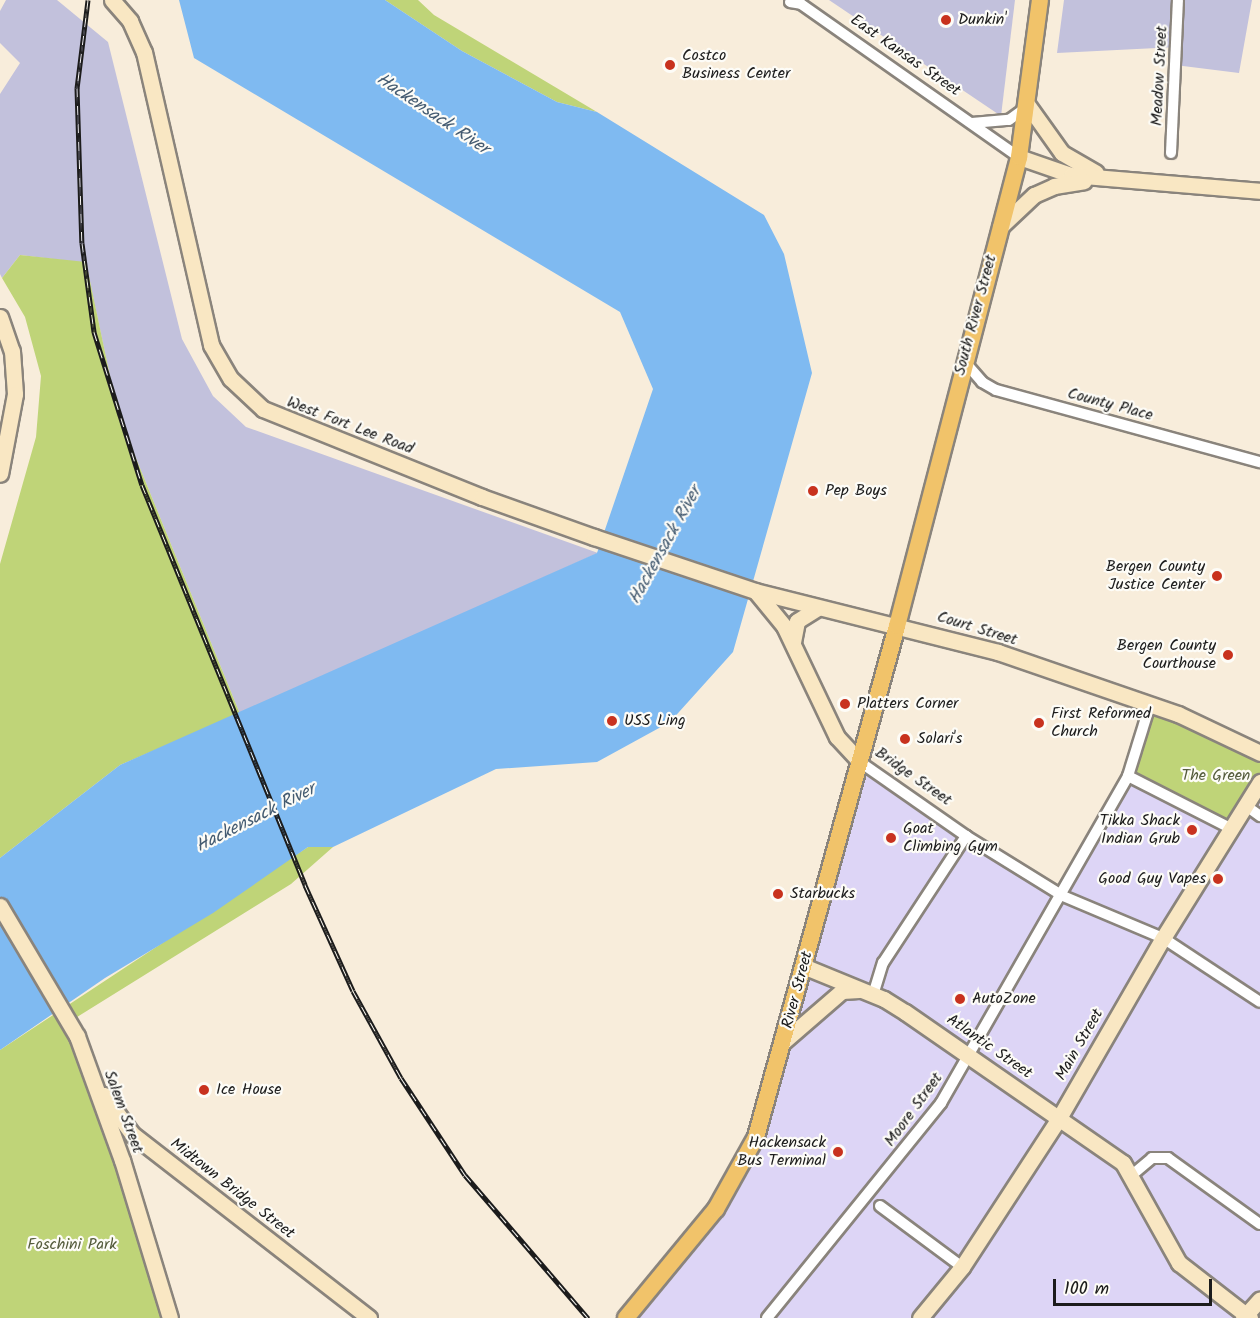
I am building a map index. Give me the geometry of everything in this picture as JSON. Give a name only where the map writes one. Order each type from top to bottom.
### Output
[{"type":"main road","name":"West Fort Lee Road","points":[[112,0],[130,21],[144,52],[200,312],[211,345],[231,379],[263,409],[283,420],[594,537],[676,564]]},
{"type":"main road","name":"South River Street","points":[[897,626],[963,361],[1019,157],[1040,0]]},
{"type":"main road","name":"East Kansas Street","points":[[1027,106],[1062,153],[1110,179]]},
{"type":"main road","name":"East Kansas Street","points":[[1019,157],[1063,173],[1260,191]]},
{"type":"main road","name":"East Kansas Street","points":[[1000,227],[1034,195],[1054,186],[1110,179]]},
{"type":"main road","name":"East Kansas Street","points":[[1209,187],[1235,198],[1260,201]]},
{"type":"main road","points":[[0,318],[12,351],[15,394],[0,474]]},
{"type":"main road","name":"Court Street","points":[[676,564],[755,591],[998,652],[1150,705],[1260,753]]},
{"type":"main road","name":"Bridge Street","points":[[755,591],[776,613],[793,642],[831,727],[860,762]]},
{"type":"main road","points":[[793,642],[797,621],[818,608]]},
{"type":"main road","name":"River Street","points":[[632,1316],[716,1209],[756,1137],[897,626]]},
{"type":"main road","points":[[1241,744],[1260,743]]},
{"type":"main road","name":"Main Street","points":[[920,1318],[962,1267],[1059,1118],[1163,938],[1260,782]]},
{"type":"main road","name":"Salem Street","points":[[0,906],[72,1029],[122,1160],[170,1318]]},
{"type":"main road","name":"Atlantic Street","points":[[803,966],[868,992],[969,1054],[1123,1163],[1132,1175],[1179,1263],[1246,1317]]},
{"type":"main road","points":[[784,1041],[842,991],[868,992]]},
{"type":"main road","name":"Midtown Bridge Street","points":[[89,1072],[132,1134],[369,1318]]},
{"type":"main road","points":[[122,1160],[128,1141],[158,1154]]},
{"type":"main road","points":[[1246,1317],[1260,1299]]},
{"type":"street","name":"Meadow Street","points":[[1171,153],[1178,0]]},
{"type":"street","name":"East Kansas Street","points":[[790,2],[801,4],[1019,157]]},
{"type":"street","points":[[969,122],[1002,123],[1027,106]]},
{"type":"street","name":"County Place","points":[[963,361],[982,382],[1003,392],[1260,462]]},
{"type":"street","name":"Moore Street","points":[[767,1318],[941,1103],[1063,896],[1128,776],[1150,705]]},
{"type":"street","name":"Bridge Street","points":[[860,762],[966,836],[1063,896],[1163,938],[1260,1002]]},
{"type":"street","points":[[1128,776],[1230,828]]},
{"type":"street","points":[[1245,805],[1260,816]]},
{"type":"street","points":[[868,992],[883,963],[966,836]]},
{"type":"street","points":[[1132,1175],[1152,1158],[1168,1158],[1260,1224]]},
{"type":"street","points":[[880,1206],[962,1267]]},
{"type":"shaded area","points":[[6,0],[57,0],[108,42],[182,339],[213,396],[246,427],[598,553],[240,714],[118,414],[86,263],[20,255],[2,278],[0,274],[0,94],[20,63],[0,43],[0,11]]},
{"type":"shaded area","points":[[829,0],[1015,0],[1001,116]]},
{"type":"shaded area","points":[[1064,0],[1252,0],[1239,73],[1175,65],[1177,47],[1057,53]]},
{"type":"shaded area","points":[[860,762],[1062,895],[1128,776],[1260,782],[1260,1299],[1243,1318],[626,1318],[744,1161]]},
{"type":"green space","points":[[385,0],[418,0],[434,15],[597,112],[557,102],[462,51]]},
{"type":"green space","points":[[20,255],[86,262],[118,414],[240,714],[120,765],[0,858],[0,564],[36,437],[41,376],[25,317],[2,278]]},
{"type":"green space","name":"The Green","points":[[1150,705],[1260,753],[1260,782],[1230,828],[1128,776]]},
{"type":"green space","name":"Foschini Park","points":[[308,847],[333,847],[291,884],[61,1027],[69,1024],[170,1318],[0,1318],[0,1050]]},
{"type":"water","name":"Hackensack River","points":[[179,0],[385,0],[462,51],[557,102],[597,112],[764,215],[784,254],[812,373],[733,652],[670,722],[597,762],[496,769],[333,847],[308,847],[213,913],[105,978],[0,1050],[0,858],[120,765],[597,553],[653,389],[620,312],[194,58]]},
{"type":"railway","points":[[88,0],[77,88],[82,243],[94,332],[142,485],[305,885],[353,991],[401,1078],[465,1175],[588,1318]]},
{"type":"place","name":"Dunkin'","points":[[946,20]]},
{"type":"place","name":"Costco Business Center","points":[[670,65]]},
{"type":"place","name":"Pep Boys","points":[[813,491]]},
{"type":"place","name":"Bergen County Justice Center","points":[[1217,576]]},
{"type":"place","name":"Bergen County Courthouse","points":[[1228,655]]},
{"type":"place","name":"Platters Corner","points":[[845,704]]},
{"type":"place","name":"USS Ling","points":[[612,721]]},
{"type":"place","name":"First Reformed Church","points":[[1039,723]]},
{"type":"place","name":"Solari's","points":[[905,739]]},
{"type":"place","name":"Tikka Shack Indian Grub","points":[[1192,830]]},
{"type":"place","name":"Goat Climbing Gym","points":[[891,838]]},
{"type":"place","name":"Good Guy Vapes","points":[[1218,879]]},
{"type":"place","name":"Starbucks","points":[[778,894]]},
{"type":"place","name":"AutoZone","points":[[960,999]]},
{"type":"place","name":"Ice House","points":[[204,1090]]},
{"type":"place","name":"Hackensack Bus Terminal","points":[[838,1152]]}]
